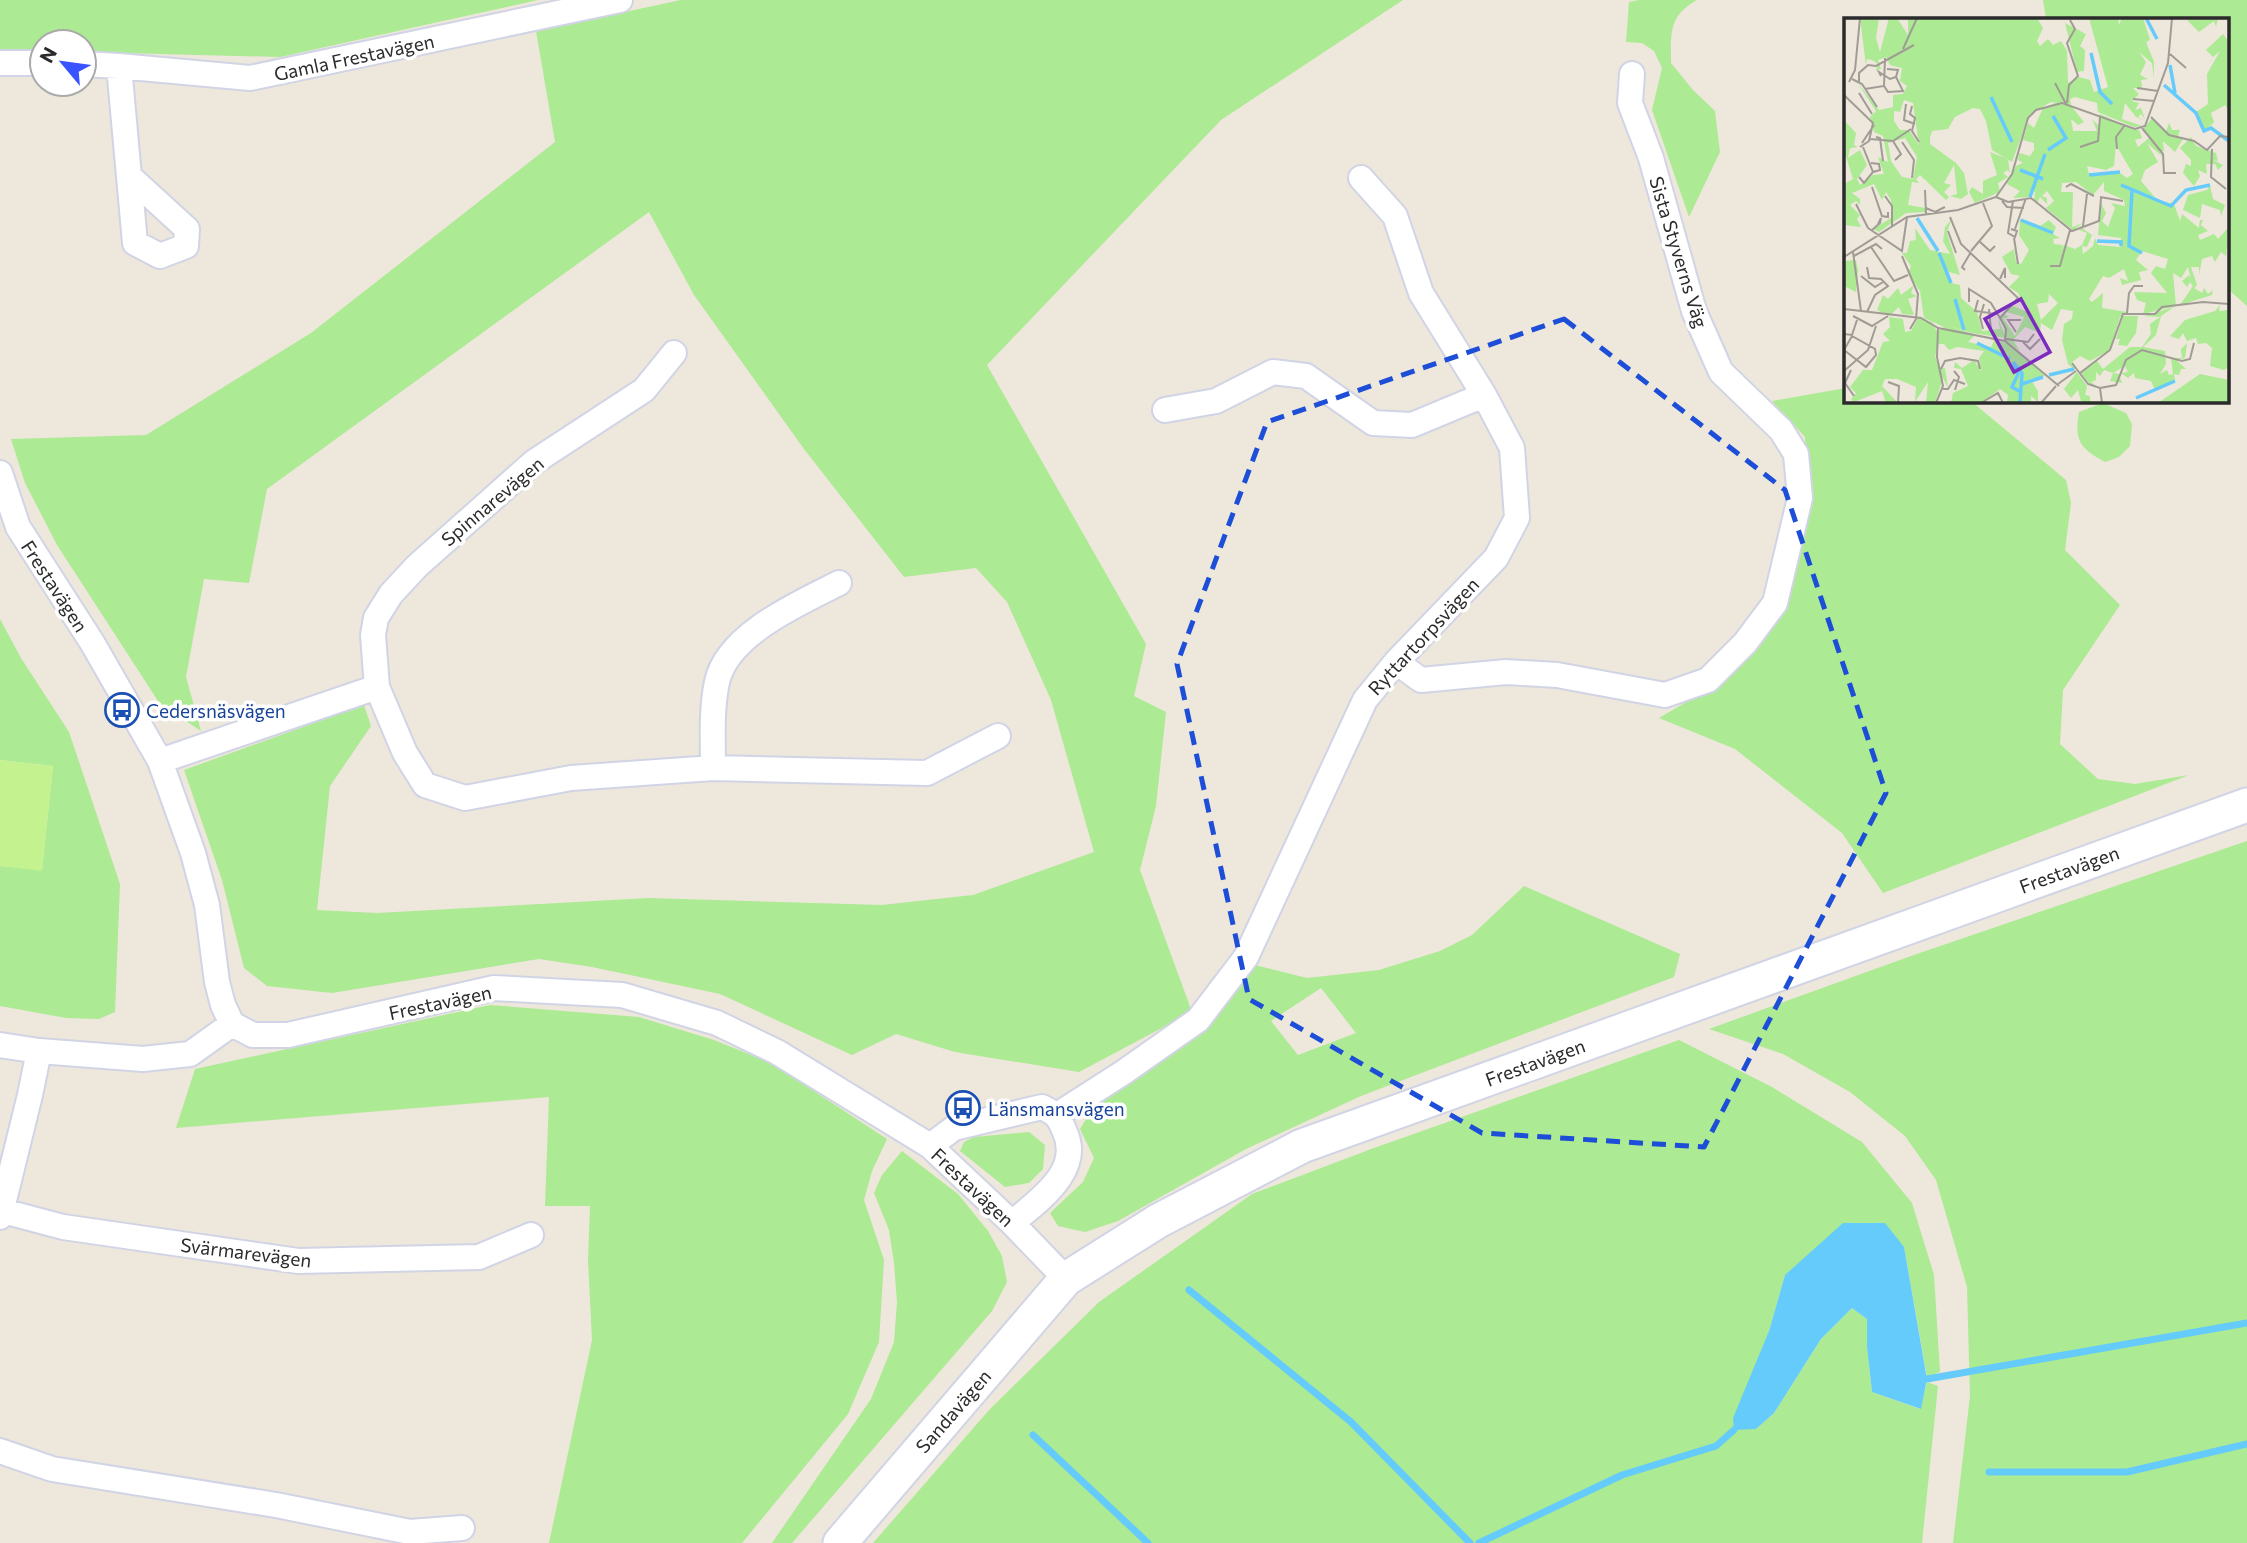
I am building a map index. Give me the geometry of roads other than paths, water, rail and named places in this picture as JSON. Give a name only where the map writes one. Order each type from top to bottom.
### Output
[{"type":"street","name":"Gamla Frestavägen","points":[[98,64],[250,78],[620,0]]},
{"type":"street","points":[[0,63],[28,63]]},
{"type":"street","points":[[119,65],[129,176]]},
{"type":"street","name":"Sista Styverns Väg","points":[[1396,662],[1421,680],[1506,672],[1544,674],[1665,695],[1708,680],[1745,643],[1775,603],[1800,498],[1796,454],[1781,430],[1721,372],[1693,311],[1651,158],[1630,103],[1632,74]]},
{"type":"street","name":"Ryttartorpsvägen","points":[[1058,1115],[1198,1020],[1246,957],[1365,700],[1396,662],[1496,558],[1517,518],[1512,448],[1484,395],[1421,293],[1395,216],[1361,178]]},
{"type":"street","name":"Spinnarevägen","points":[[674,353],[644,390],[534,462],[417,566],[390,594],[376,618],[374,626],[377,687],[405,753],[425,785],[465,798],[570,778],[713,768],[926,773],[998,736]]},
{"type":"street","points":[[1165,410],[1216,401],[1273,372],[1306,376],[1373,423],[1412,425],[1484,395]]},
{"type":"street","name":"Frestavägen","points":[[0,473],[18,527],[93,644],[160,761],[204,892],[217,982],[223,1006],[232,1024],[253,1035],[288,1035],[495,988],[622,995],[717,1023],[777,1052],[930,1146],[1012,1223],[1066,1279],[1158,1222],[1302,1146],[2247,805]]},
{"type":"street","points":[[713,768],[717,679],[731,654],[769,618],[839,583]]},
{"type":"street","points":[[160,761],[377,687]]},
{"type":"street","points":[[0,1045],[38,1051],[144,1059],[190,1054],[232,1024]]},
{"type":"street","name":"Svärmarevägen","points":[[38,1051],[1,1214],[63,1227],[298,1261],[479,1256],[531,1235]]},
{"type":"street","points":[[930,1146],[954,1128],[1042,1107],[1058,1115],[1069,1139],[1069,1162],[1049,1191],[1012,1223]]},
{"type":"street","name":"Sandavägen","points":[[840,1543],[1066,1279]]},
{"type":"street","points":[[0,1451],[52,1469],[276,1505],[410,1532],[462,1528]]},
{"type":"water","points":[[1843,1223],[1885,1223],[1904,1247],[1927,1379],[1921,1409],[1872,1392],[1867,1319],[1852,1308],[1821,1339],[1774,1413],[1756,1429],[1734,1430],[1733,1418],[1769,1331],[1785,1275]]},
{"type":"waterway","points":[[1189,1290],[1351,1422],[1470,1543]]},
{"type":"waterway","points":[[1927,1379],[2247,1323]]},
{"type":"waterway","points":[[1479,1543],[1622,1475],[1716,1446],[1734,1430]]},
{"type":"waterway","points":[[1033,1435],[1148,1543]]},
{"type":"waterway","points":[[1989,1472],[2127,1472],[2247,1444]]},
{"type":"place","name":"Cedersnäsvägen","points":[[122,710]]},
{"type":"place","name":"Länsmansvägen","points":[[963,1108]]}]
